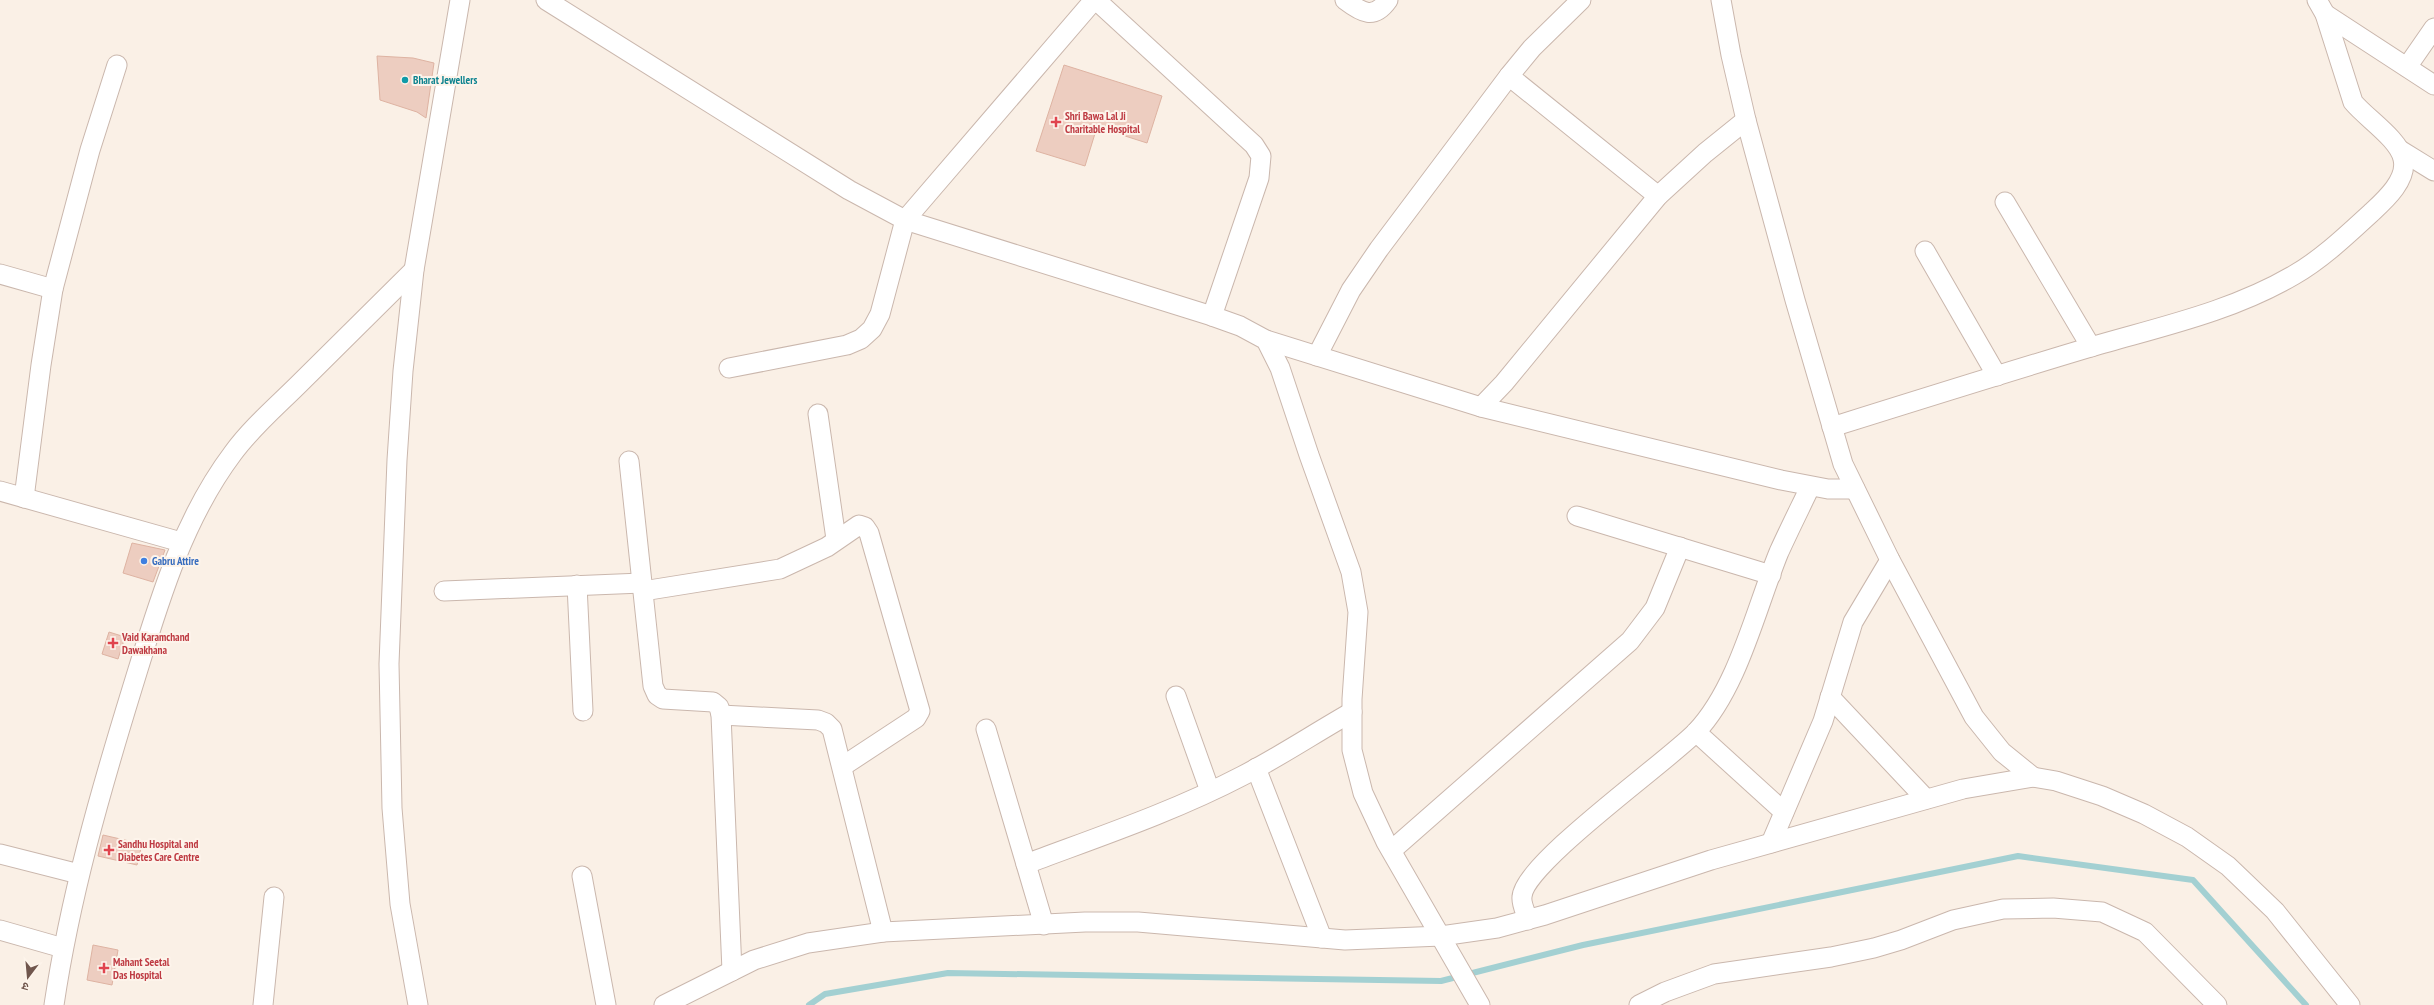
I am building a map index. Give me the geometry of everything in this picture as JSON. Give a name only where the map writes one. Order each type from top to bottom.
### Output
[{"type":"street","points":[[418,1005],[400,904],[392,808],[389,664],[398,445],[403,371],[414,270],[460,0]]},
{"type":"street","points":[[546,0],[849,190],[905,220],[1212,316],[1240,326],[1266,340],[1400,384],[1480,407],[1810,486],[1855,489]]},
{"type":"street","points":[[729,368],[847,345],[861,339],[872,329],[880,314],[905,220],[1095,0],[1254,145],[1261,156],[1259,178],[1212,316]]},
{"type":"street","points":[[1345,0],[1368,13],[1377,12],[1388,0]]},
{"type":"street","points":[[1317,356],[1364,271],[1509,76],[1532,48],[1581,0]]},
{"type":"street","points":[[1721,0],[1731,56],[1746,120],[1842,464],[1890,560],[1974,716],[2002,752],[2033,777]]},
{"type":"street","points":[[2321,7],[2434,85]]},
{"type":"street","points":[[2321,7],[2353,102],[2400,150],[2434,171]]},
{"type":"street","points":[[2407,67],[2434,28]]},
{"type":"street","points":[[24,498],[41,365],[53,289],[90,150],[117,65]]},
{"type":"street","points":[[1509,76],[1658,196]]},
{"type":"street","points":[[1480,407],[1504,383],[1658,196],[1705,153],[1746,120]]},
{"type":"street","points":[[1832,427],[2225,307],[2295,275],[2351,231],[2392,191],[2403,171],[2404,159],[2400,150]]},
{"type":"street","points":[[2005,202],[2090,347]]},
{"type":"street","points":[[1925,251],[1997,376]]},
{"type":"street","points":[[54,1005],[63,948],[79,874],[122,720],[181,542],[216,478],[233,452],[259,424],[414,270]]},
{"type":"street","points":[[0,274],[53,289]]},
{"type":"street","points":[[1266,340],[1280,368],[1309,455],[1351,572],[1358,612],[1352,712],[1352,750],[1364,793],[1392,850],[1479,1003]]},
{"type":"street","points":[[818,414],[836,539]]},
{"type":"street","points":[[629,461],[653,686],[657,695],[662,700],[713,702],[719,707],[722,715],[732,971]]},
{"type":"street","points":[[1528,920],[1522,897],[1527,882],[1566,841],[1696,732],[1714,708],[1727,686],[1771,575],[1810,486]]},
{"type":"street","points":[[0,491],[181,542]]},
{"type":"street","points":[[1577,516],[1771,575]]},
{"type":"street","points":[[444,590],[577,585],[642,587],[780,569],[802,560],[859,525],[865,527],[869,533],[920,711],[916,718],[843,766]]},
{"type":"street","points":[[1392,850],[1630,641],[1656,608],[1680,547]]},
{"type":"street","points":[[1770,843],[1812,749],[1853,622],[1890,560]]},
{"type":"street","points":[[577,585],[583,711]]},
{"type":"street","points":[[1176,696],[1210,791]]},
{"type":"street","points":[[1830,697],[1926,799]]},
{"type":"street","points":[[1026,864],[1155,815],[1210,791],[1256,768],[1352,712]]},
{"type":"street","points":[[722,715],[818,720],[826,723],[836,737],[883,932]]},
{"type":"street","points":[[986,729],[1044,925]]},
{"type":"street","points":[[1696,732],[1784,812]]},
{"type":"street","points":[[1256,768],[1322,938]]},
{"type":"street","points":[[664,1005],[754,960],[808,943],[883,932],[1138,922],[1345,940],[1446,944],[1528,920],[1711,860],[1770,843],[1926,799],[1999,781],[2033,777],[2056,781],[2102,796],[2144,814],[2187,837],[2222,862],[2275,911],[2350,1005]]},
{"type":"street","points":[[0,854],[79,874]]},
{"type":"street","points":[[582,876],[606,1005]]},
{"type":"street","points":[[263,1005],[274,897]]},
{"type":"street","points":[[1639,1005],[1665,992],[1714,974],[1831,957],[1874,948],[1901,940],[1953,920],[2003,909],[2046,908],[2102,912],[2145,932],[2217,1005]]},
{"type":"street","points":[[0,930],[63,948]]},
{"type":"building","name":"Bharat Jewellers","points":[[377,56],[413,58],[434,63],[426,118],[417,112],[380,100]]},
{"type":"building","points":[[1064,65],[1162,96],[1147,143],[1097,127],[1085,166],[1036,151]]},
{"type":"building","name":"Gabru Attire","points":[[132,543],[165,550],[153,582],[123,573]]},
{"type":"building","points":[[109,632],[125,637],[118,659],[102,654]]},
{"type":"building","points":[[103,835],[142,844],[137,865],[98,856]]},
{"type":"building","points":[[93,945],[118,950],[112,985],[87,980]]},
{"type":"waterway","points":[[809,1005],[825,994],[948,973],[1441,981],[1583,945],[2018,856],[2193,880],[2306,1005]]},
{"type":"place","name":"Bharat Jewellers","points":[[405,80]]},
{"type":"place","name":"Shri Bawa Lal Ji Charitable Hospital","points":[[1056,122]]},
{"type":"place","name":"Gabru Attire","points":[[144,561]]},
{"type":"place","name":"Vaid Karamchand Dawakhana","points":[[113,643]]},
{"type":"place","name":"Sandhu Hospital and Diabetes Care Centre","points":[[109,850]]},
{"type":"place","name":"Mahant Seetal Das Hospital","points":[[104,968]]}]
